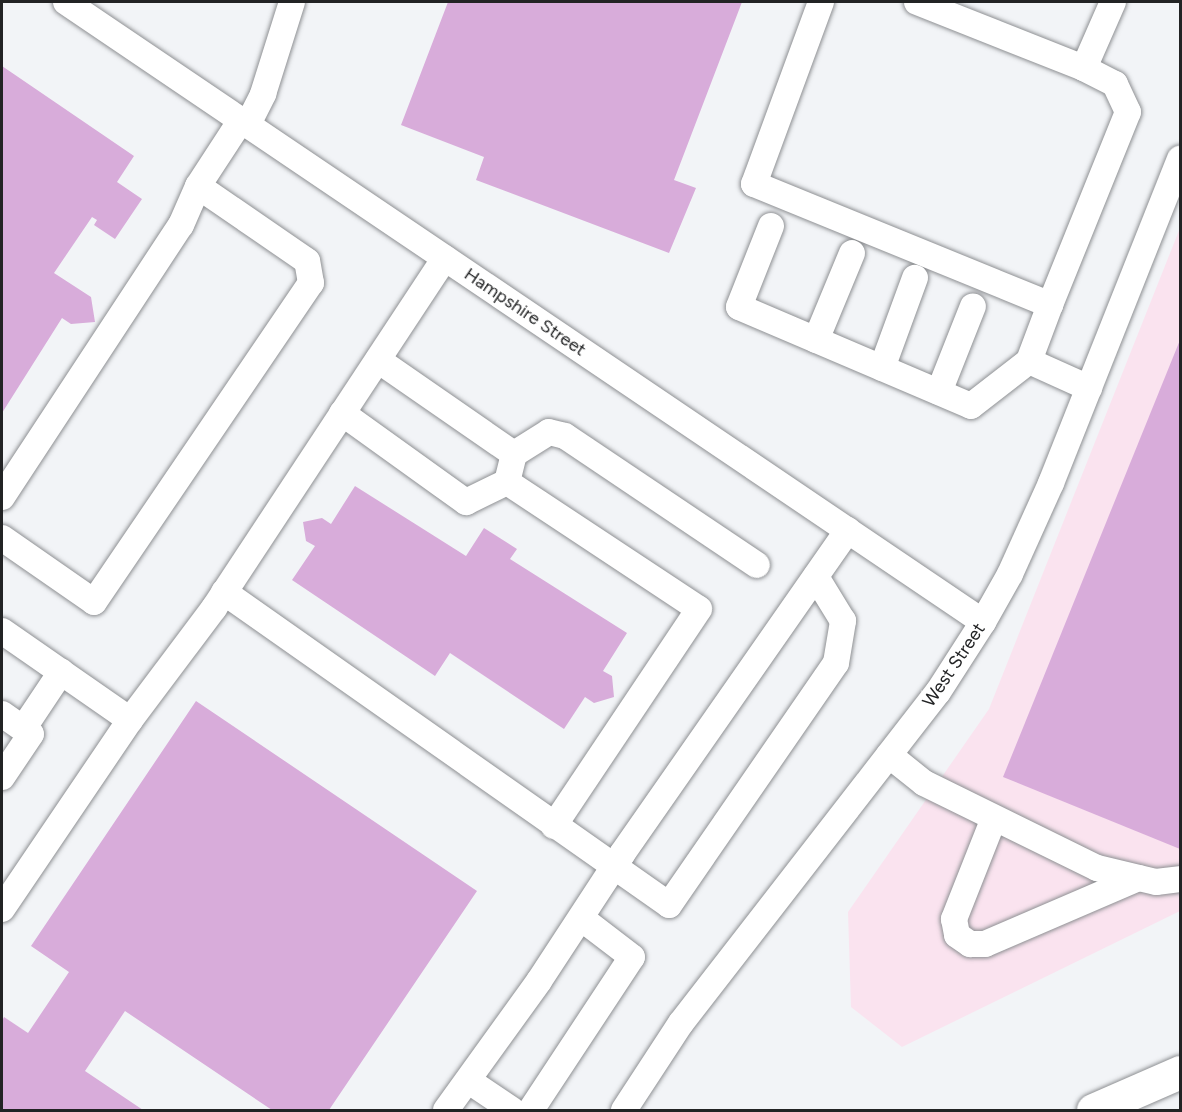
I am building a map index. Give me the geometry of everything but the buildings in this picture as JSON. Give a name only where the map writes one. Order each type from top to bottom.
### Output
[{"type":"highway","points":[[1093,1110],[1180,1072]]},
{"type":"street","name":"Hampshire Street","points":[[66,2],[983,622]]},
{"type":"street","points":[[2,497],[181,225],[198,186],[263,94],[292,2]]},
{"type":"street","points":[[821,2],[754,184],[1050,305]]},
{"type":"street","points":[[771,226],[739,307],[971,406],[1029,361],[1128,112],[1115,84],[1084,68],[917,2]]},
{"type":"street","points":[[1084,68],[1113,2]]},
{"type":"street","name":"West Street","points":[[624,1110],[681,1023],[938,692],[983,622],[1010,574],[1042,503],[1180,159]]},
{"type":"street","points":[[2,538],[94,602],[310,283],[307,261],[198,186]]},
{"type":"street","points":[[816,340],[852,253]]},
{"type":"street","points":[[2,909],[130,720],[224,592],[445,258]]},
{"type":"street","points":[[882,368],[915,278]]},
{"type":"street","points":[[939,392],[973,306]]},
{"type":"street","points":[[378,360],[514,454]]},
{"type":"street","points":[[1029,361],[1089,388]]},
{"type":"street","points":[[342,413],[466,502],[507,482],[514,454],[549,432],[565,436],[756,565]]},
{"type":"street","points":[[507,482],[699,609],[555,826]]},
{"type":"street","points":[[446,1110],[469,1081],[614,867],[848,530]]},
{"type":"street","points":[[224,592],[669,905],[836,663],[843,621],[816,577]]},
{"type":"street","points":[[2,631],[130,720]]},
{"type":"street","points":[[23,729],[61,672]]},
{"type":"street","points":[[2,714],[31,734],[2,777]]},
{"type":"street","points":[[889,755],[924,783],[1097,868],[1156,882],[1180,879]]},
{"type":"street","points":[[994,818],[954,919],[957,935],[970,944],[985,944],[1138,878]]},
{"type":"street","points":[[531,1110],[632,957],[581,918]]},
{"type":"street","points":[[469,1081],[512,1110]]},
{"type":"shaded area","points":[[1180,228],[1180,911],[902,1047],[851,1007],[848,912],[989,709]]}]
